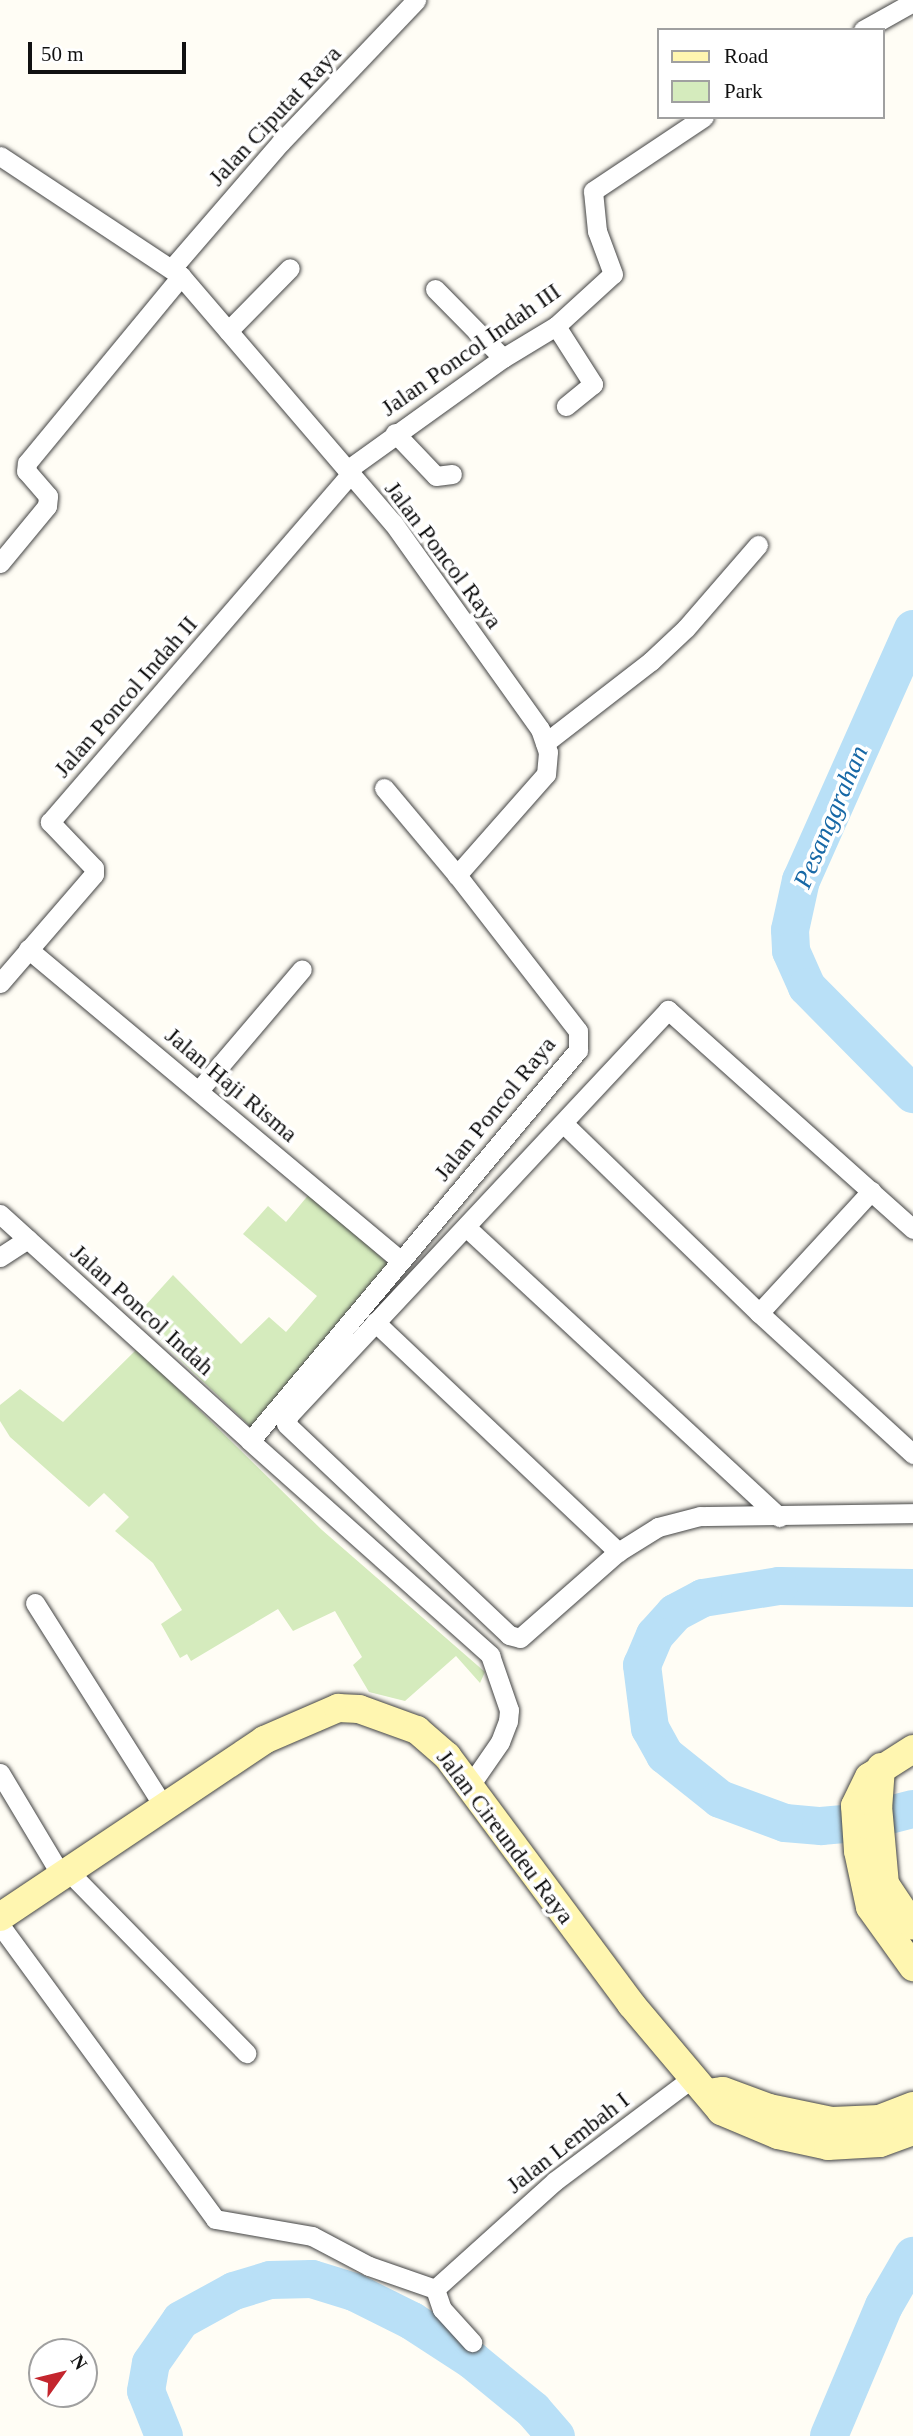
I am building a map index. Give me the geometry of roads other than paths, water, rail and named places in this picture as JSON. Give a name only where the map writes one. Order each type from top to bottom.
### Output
[{"type":"main road","name":"Jalan Cireundeu Raya","points":[[0,1917],[264,1740],[338,1708],[387,1716],[417,1730],[471,1784],[567,1919],[721,2111],[738,2121],[828,2146],[880,2143],[913,2132]]},
{"type":"main road","points":[[913,1749],[881,1767],[867,1806],[870,1907],[913,1967]]},
{"type":"main road","points":[[869,1851],[885,1884],[913,1926]]},
{"type":"main road","points":[[700,2086],[723,2091],[769,2108],[832,2121],[879,2119],[913,2106]]},
{"type":"street","name":"Jalan Ciputat Raya","points":[[0,563],[47,506],[48,496],[26,471],[27,463],[281,142],[415,0]]},
{"type":"street","points":[[867,28],[913,2]]},
{"type":"street","name":"Jalan Poncol Indah III","points":[[349,472],[395,433],[503,358],[556,326],[613,274],[597,231],[593,191],[701,119]]},
{"type":"street","name":"Jalan Poncol Raya","points":[[0,156],[177,272],[394,523],[540,729],[545,743]]},
{"type":"street","points":[[228,331],[290,268]]},
{"type":"street","points":[[435,289],[503,358]]},
{"type":"street","points":[[556,326],[593,384],[566,406]]},
{"type":"street","points":[[395,433],[436,476],[452,474]]},
{"type":"street","name":"Jalan Poncol Indah II","points":[[28,949],[94,874],[94,868],[50,822],[349,472]]},
{"type":"street","points":[[457,875],[546,774],[545,743],[605,700],[677,636],[758,545]]},
{"type":"street","name":"Jalan Poncol Raya","points":[[250,1441],[578,1050],[578,1031],[457,875],[384,788]]},
{"type":"street","points":[[0,983],[28,949]]},
{"type":"street","name":"Jalan Haji Risma","points":[[28,949],[200,1089],[401,1261]]},
{"type":"street","points":[[200,1089],[302,969]]},
{"type":"street","points":[[913,1229],[667,1010],[564,1124],[289,1415],[289,1432],[509,1635],[520,1637],[531,1631],[618,1552],[657,1527],[680,1520],[913,1513]]},
{"type":"street","points":[[564,1124],[759,1313],[913,1454]]},
{"type":"street","points":[[759,1313],[871,1191]]},
{"type":"street","name":"Jalan Poncol Indah","points":[[0,1214],[250,1441]]},
{"type":"street","points":[[467,1227],[779,1517]]},
{"type":"street","points":[[0,1257],[28,1238]]},
{"type":"street","points":[[375,1322],[618,1552]]},
{"type":"street","points":[[250,1441],[490,1656],[509,1710],[508,1720],[500,1742],[471,1784]]},
{"type":"street","points":[[35,1603],[163,1807]]},
{"type":"street","points":[[0,1773],[64,1873],[246,2053]]},
{"type":"street","points":[[0,1924],[215,2219],[312,2236],[369,2266],[435,2289],[442,2309],[472,2342]]},
{"type":"street","name":"Jalan Lembah I","points":[[435,2289],[477,2248],[555,2181],[700,2086]]},
{"type":"waterway","name":"Pesanggrahan","points":[[913,629],[801,880],[790,930],[791,951],[807,987],[913,1094]]},
{"type":"waterway","name":"Pesanggrahan","points":[[913,1588],[779,1586],[703,1598],[675,1613],[655,1635],[642,1665],[650,1728],[665,1755],[720,1799],[785,1823],[821,1826],[858,1823],[913,1809]]},
{"type":"waterway","name":"Pesanggrahan","points":[[829,2436],[884,2306],[913,2256]]},
{"type":"waterway","name":"Pesanggrahan","points":[[164,2436],[146,2391],[151,2363],[181,2320],[234,2291],[270,2280],[312,2279],[354,2292],[412,2321],[472,2360],[533,2410],[556,2436]]}]
